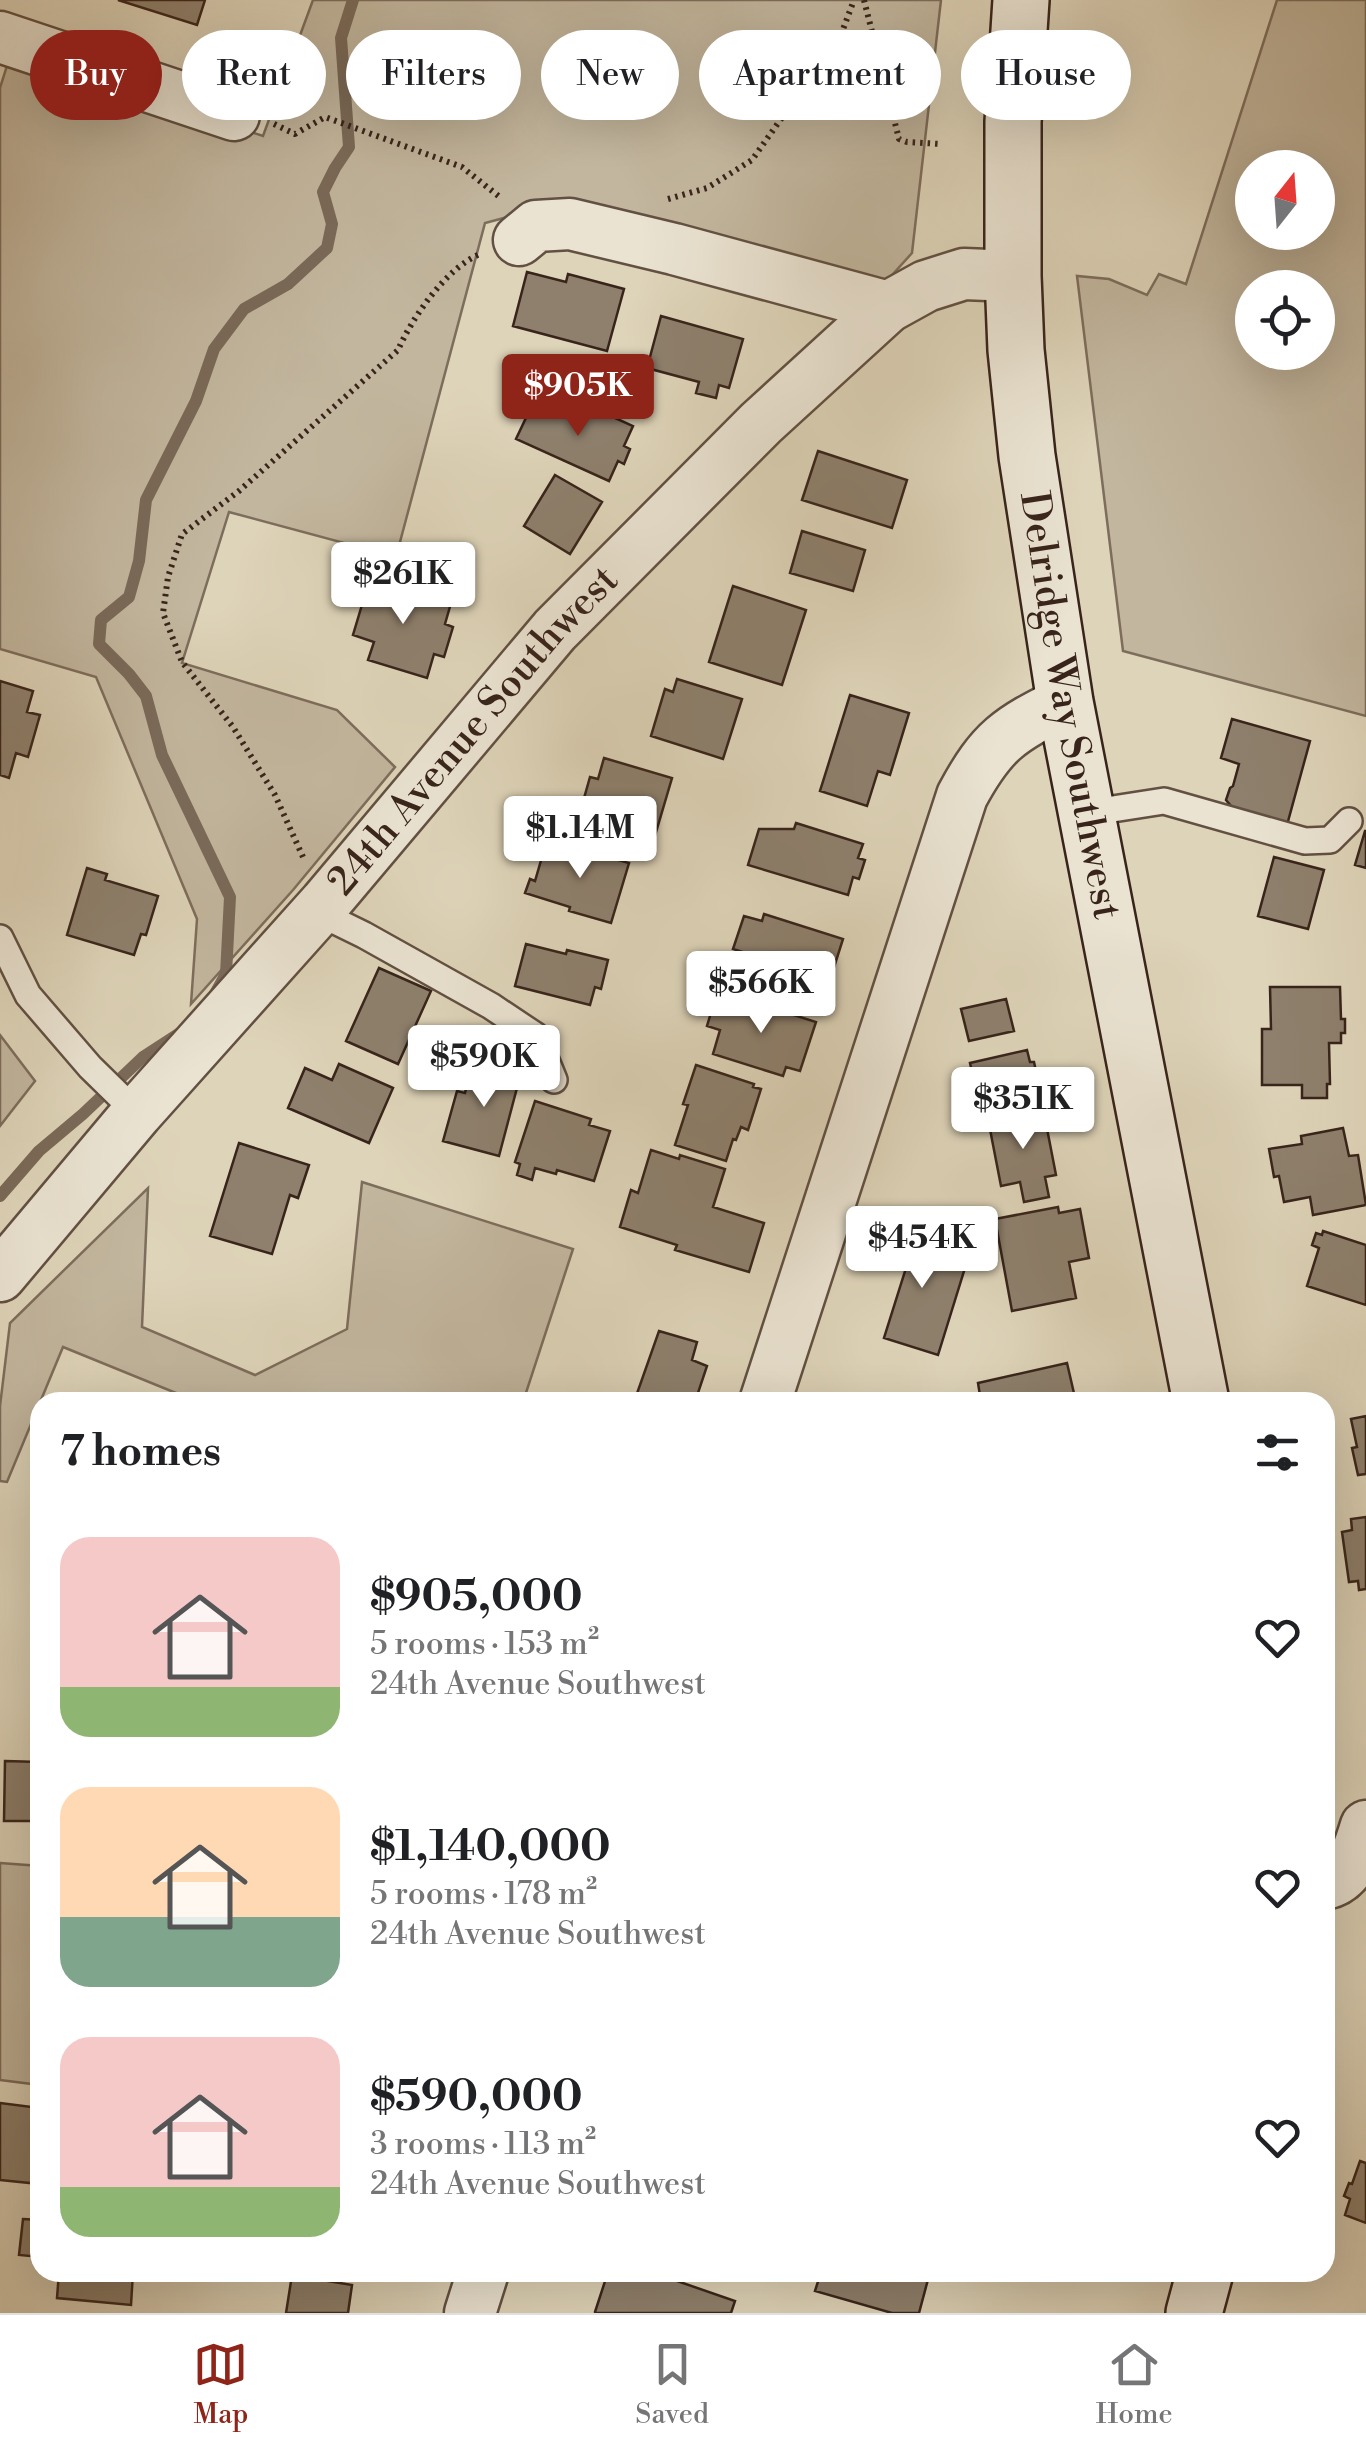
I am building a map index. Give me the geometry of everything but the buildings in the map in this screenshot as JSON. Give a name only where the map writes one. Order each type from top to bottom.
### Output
[{"type":"main road","name":"Delridge Way Southwest","points":[[1021,0],[1014,122],[1013,276],[1027,456],[1086,813],[1199,1392]]},
{"type":"main road","points":[[1194,2313],[1202,2282]]},
{"type":"street","points":[[0,37],[182,98]]},
{"type":"street","points":[[528,233],[570,224],[888,307]]},
{"type":"street","name":"24th Avenue Southwest","points":[[0,1276],[130,1106],[321,908],[555,630],[760,423],[888,307],[926,286],[964,274],[1013,276]]},
{"type":"street","points":[[768,1392],[962,796],[994,746],[1023,723],[1066,702]]},
{"type":"street","points":[[1335,1882],[1354,1863],[1366,1826]]},
{"type":"street","points":[[470,2313],[480,2282]]},
{"type":"lane","points":[[1086,813],[1164,800],[1306,841],[1330,840],[1350,821]]},
{"type":"lane","points":[[321,908],[536,1036],[554,1080]]},
{"type":"lane","points":[[0,938],[28,995],[130,1106]]},
{"type":"path","points":[[654,203],[707,188],[752,160],[836,48],[854,0]]},
{"type":"path","points":[[864,0],[899,139],[941,144]]},
{"type":"path","points":[[321,908],[276,795],[233,727],[182,662],[163,613],[168,576],[182,534],[239,491],[398,350],[409,325],[459,267],[474,256],[528,233],[462,167],[326,118]]},
{"type":"shaded area","points":[[313,0],[941,0],[938,30],[699,30],[699,120],[927,120],[912,253],[883,285],[568,201],[485,223],[396,557],[229,512],[182,663],[337,710],[395,767],[191,1004],[197,919],[96,677],[0,649],[0,88],[11,53],[30,59],[30,120],[162,120],[162,103],[182,109],[182,120],[214,120],[263,136],[269,120],[326,120],[326,30],[302,30]]},
{"type":"shaded area","points":[[1277,0],[1366,0],[1366,716],[1123,651],[1077,276],[1109,279],[1147,295],[1159,274],[1186,284]]},
{"type":"shaded area","points":[[0,1035],[35,1081],[0,1126]]},
{"type":"shaded area","points":[[362,1182],[573,1249],[526,1392],[173,1392],[63,1347],[44,1392],[30,1392],[30,1427],[7,1482],[0,1481],[0,1406],[10,1323],[148,1188],[142,1327],[255,1375],[347,1329]]},
{"type":"shaded area","points":[[0,1863],[30,1865],[30,2084],[0,2080]]},
{"type":"waterway","points":[[215,994],[226,974],[230,897],[162,755],[146,696],[99,644],[101,620],[129,597],[139,561],[146,500],[196,401],[214,349],[244,309],[288,284],[327,248],[332,224],[323,192],[349,147],[341,38],[353,0]]},
{"type":"waterway","points":[[0,1196],[39,1151],[143,1057],[183,1031]]}]
